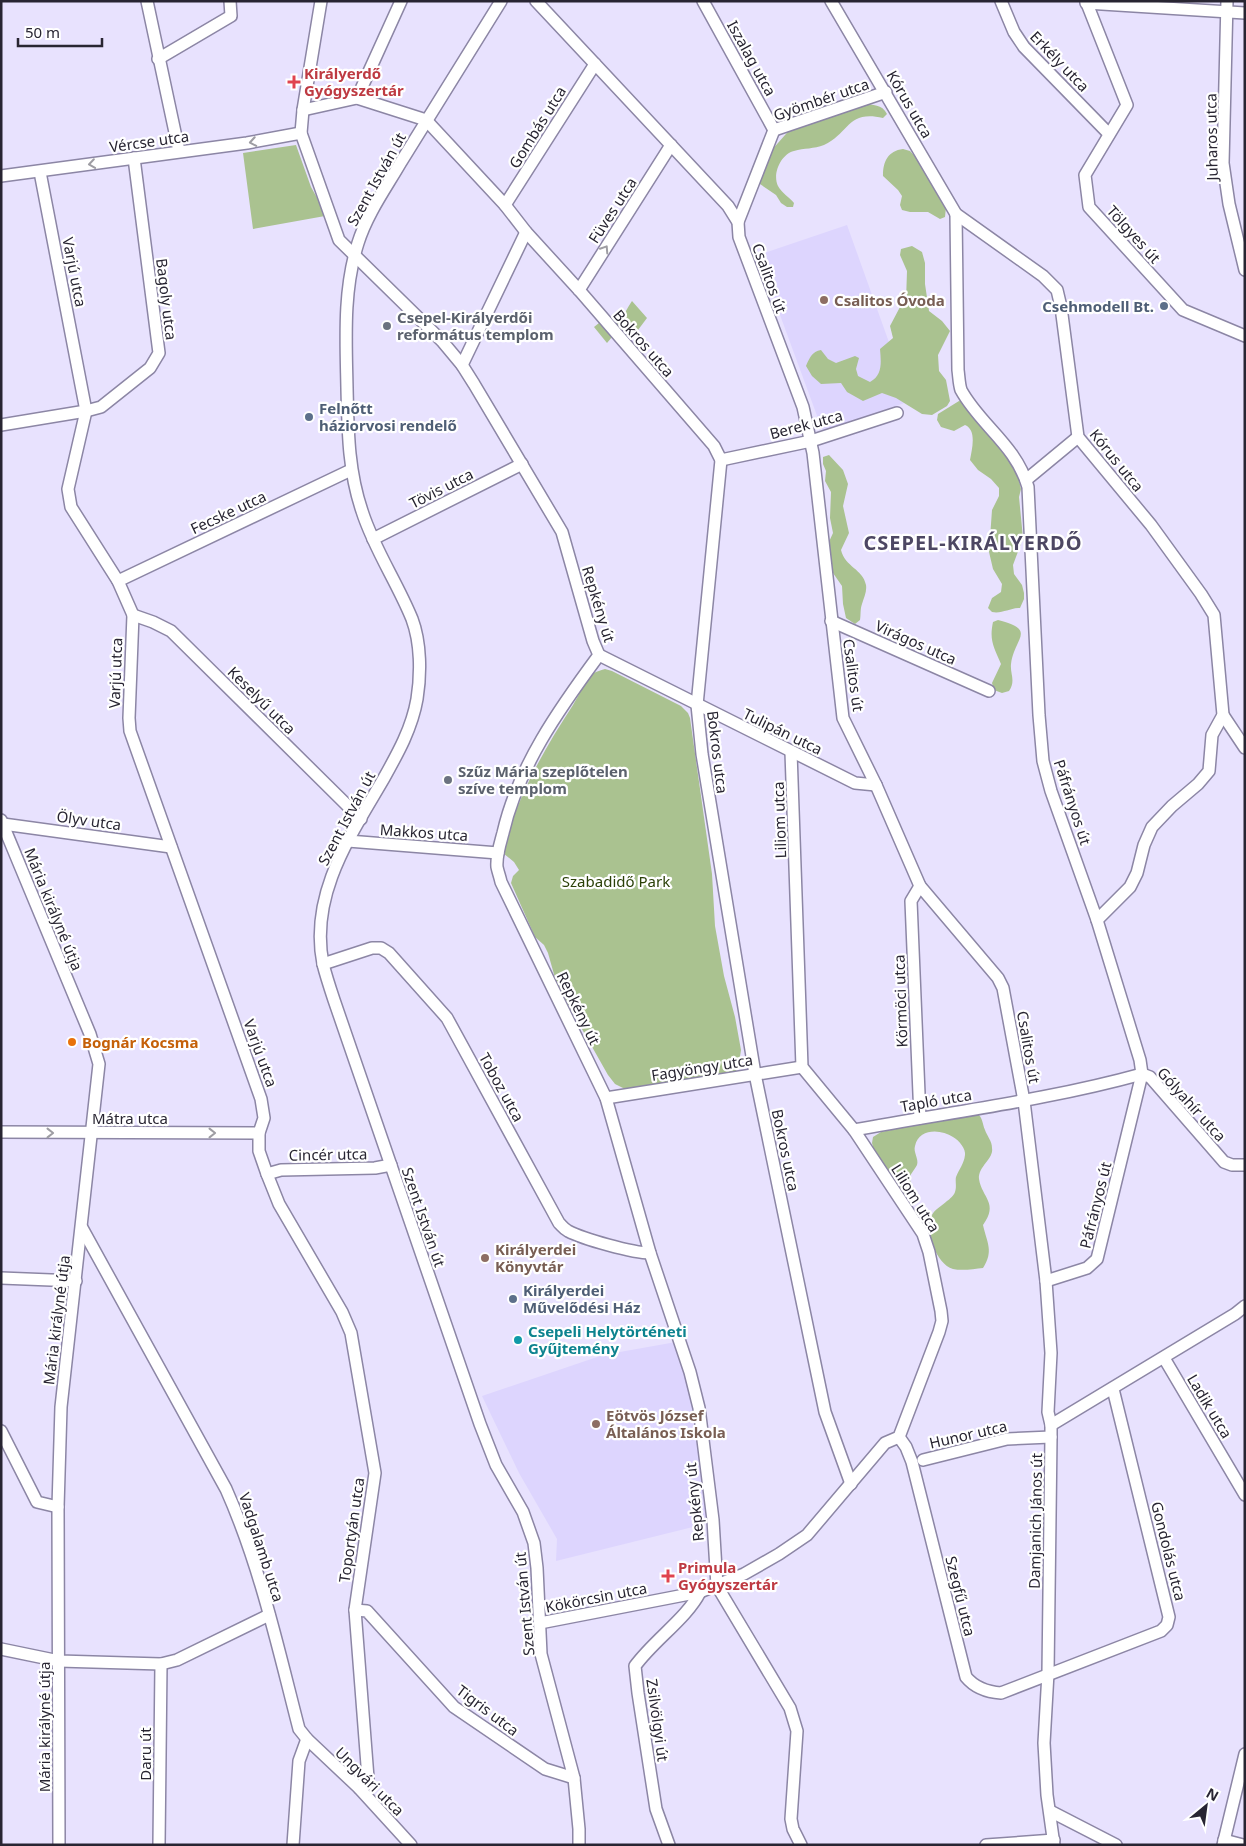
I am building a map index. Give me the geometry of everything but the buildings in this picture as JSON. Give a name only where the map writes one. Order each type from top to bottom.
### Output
[{"type":"street","points":[[147,1],[178,151]]},
{"type":"street","points":[[158,59],[231,16],[230,1]]},
{"type":"street","points":[[301,133],[320,1]]},
{"type":"street","points":[[357,98],[401,1]]},
{"type":"street","name":"Szent István út","points":[[501,1],[426,120],[371,213],[359,240],[355,255],[347,298],[346,320],[348,443],[351,470],[359,503],[373,539],[413,620],[420,671],[417,700],[410,725],[400,749],[348,841],[332,874],[323,907],[321,924],[323,964],[334,1000],[480,1424],[496,1465],[528,1525],[534,1543],[542,1654],[574,1778],[579,1845]]},
{"type":"street","name":"Csalitos út","points":[[536,1],[728,206],[738,222],[739,237],[803,407],[811,442],[843,718],[876,785],[920,886],[998,978],[1003,988],[1024,1101],[1046,1281],[1051,1354],[1048,1412],[1051,1431]]},
{"type":"street","name":"Iszalag utca","points":[[703,1],[774,130]]},
{"type":"street","name":"Kórus utca","points":[[831,1],[956,214],[1042,276],[1057,290],[1061,307],[1078,438],[1152,525],[1214,615],[1223,716]]},
{"type":"street","name":"Erkély utca","points":[[1001,1],[1018,40],[1109,134]]},
{"type":"street","points":[[1086,2],[1227,7],[1245,13]]},
{"type":"street","name":"Tölgyes út","points":[[1086,2],[1127,105],[1085,175],[1089,207],[1182,310],[1245,336]]},
{"type":"street","name":"Juharos utca","points":[[1227,7],[1223,163],[1229,204],[1244,268]]},
{"type":"street","name":"Gombás utca","points":[[505,205],[595,64]]},
{"type":"street","name":"Gyömbér utca","points":[[738,222],[774,130],[886,92]]},
{"type":"street","points":[[303,110],[357,98],[426,120]]},
{"type":"street","name":"Bokros utca","points":[[426,120],[505,205],[526,232],[579,290],[714,446],[721,460],[697,705],[702,754],[755,1074],[825,1412],[851,1484]]},
{"type":"street","name":"Vércse utca","points":[[1,176],[247,143],[301,133]]},
{"type":"street","name":"Repkény út","points":[[301,133],[338,240],[442,341],[462,365],[562,532],[593,641],[599,655],[557,713],[531,759],[512,804],[498,853],[497,868],[501,882],[606,1098],[650,1253],[695,1387],[713,1520],[717,1586],[790,1708],[795,1722],[797,1732],[791,1819],[793,1829],[801,1845]]},
{"type":"street","name":"Füves utca","points":[[579,290],[671,145]]},
{"type":"street","name":"Bagoly utca","points":[[1,425],[102,407],[150,368],[159,353],[134,158]]},
{"type":"street","name":"Varjú utca","points":[[40,172],[86,411],[68,489],[71,507],[118,581],[133,615],[129,726],[261,1099],[264,1118],[259,1133],[259,1151],[267,1174]]},
{"type":"street","name":"Páfrányos út","points":[[956,214],[958,370],[960,388],[1016,458],[1028,487],[1043,761],[1051,792],[1097,920],[1140,1060],[1142,1074],[1097,1259],[1087,1268],[1046,1281]]},
{"type":"street","points":[[462,365],[526,232]]},
{"type":"street","name":"Berek utca","points":[[721,460],[811,442],[897,413]]},
{"type":"street","points":[[1026,480],[1078,438]]},
{"type":"street","name":"Tövis utca","points":[[373,539],[522,464]]},
{"type":"street","name":"Fecske utca","points":[[118,581],[351,470]]},
{"type":"street","name":"Keselyű utca","points":[[133,615],[153,622],[171,632],[361,819]]},
{"type":"street","name":"Virágos utca","points":[[832,621],[989,691]]},
{"type":"street","name":"Tulipán utca","points":[[599,655],[855,783],[876,785]]},
{"type":"street","points":[[1097,920],[1130,887],[1137,873],[1144,845],[1152,827],[1209,772],[1212,735],[1223,716],[1245,748]]},
{"type":"street","name":"Liliom utca","points":[[792,752],[802,1067],[854,1130],[923,1234],[929,1252],[941,1311],[942,1321],[939,1332],[899,1437]]},
{"type":"street","name":"Ölyv utca","points":[[2,822],[172,847]]},
{"type":"street","name":"Mária királyné útja","points":[[2,822],[96,1050],[99,1064],[61,1407],[58,1507],[59,1845]]},
{"type":"street","name":"Makkos utca","points":[[348,841],[498,853]]},
{"type":"street","name":"Körmöci utca","points":[[920,886],[911,901],[920,1118]]},
{"type":"street","name":"Toboz utca","points":[[323,964],[372,948],[381,948],[389,953],[447,1018],[559,1223],[566,1230],[577,1235],[639,1253],[650,1253]]},
{"type":"street","name":"Fagyöngy utca","points":[[606,1098],[802,1067]]},
{"type":"street","name":"Tapló utca","points":[[854,1130],[1024,1101],[1142,1074]]},
{"type":"street","name":"Gólyahír utca","points":[[1142,1074],[1150,1077],[1224,1162],[1232,1165],[1245,1165]]},
{"type":"street","name":"Mátra utca","points":[[1,1132],[259,1133]]},
{"type":"street","name":"Cincér utca","points":[[267,1174],[281,1170],[375,1168],[391,1165]]},
{"type":"street","name":"Toportyán utca","points":[[267,1174],[279,1204],[342,1312],[351,1333],[374,1473],[355,1610],[368,1778],[358,1788]]},
{"type":"street","name":"Vadgalamb utca","points":[[82,1228],[226,1489],[247,1541],[299,1728],[307,1739]]},
{"type":"street","points":[[1,1278],[76,1281]]},
{"type":"street","points":[[1051,1431],[1245,1306]]},
{"type":"street","name":"Ladik utca","points":[[1164,1358],[1245,1495]]},
{"type":"street","name":"Gondolás utca","points":[[1048,1673],[1161,1631],[1167,1625],[1169,1617],[1114,1389]]},
{"type":"street","points":[[1,1430],[37,1502],[58,1507]]},
{"type":"street","name":"Hunor utca","points":[[923,1460],[1007,1439],[1051,1431]]},
{"type":"street","name":"Damjanich János út","points":[[1051,1431],[1048,1673],[1044,1743],[1047,1795],[1054,1842]]},
{"type":"street","points":[[717,1586],[744,1574],[808,1535],[885,1443],[899,1437]]},
{"type":"street","name":"Szegfű utca","points":[[899,1437],[906,1446],[912,1462],[966,1678],[972,1684],[982,1689],[1001,1693],[1048,1673]]},
{"type":"street","name":"Kökörcsin utca","points":[[540,1623],[700,1592],[717,1586]]},
{"type":"street","name":"Zsilvölgyi út","points":[[669,1845],[656,1809],[635,1666],[646,1651],[694,1603],[700,1592]]},
{"type":"street","name":"Tigris utca","points":[[355,1610],[367,1611],[454,1707],[545,1769],[574,1778]]},
{"type":"street","points":[[1,1649],[59,1661],[161,1664],[177,1660],[269,1615]]},
{"type":"street","name":"Daru út","points":[[159,1845],[161,1664]]},
{"type":"street","points":[[293,1845],[299,1761],[307,1739]]},
{"type":"street","name":"Ungvári utca","points":[[307,1739],[358,1788],[411,1845]]},
{"type":"street","points":[[1243,1845],[1224,1842],[1245,1754]]},
{"type":"street","points":[[1050,1812],[1116,1845]]},
{"type":"street","points":[[986,1845],[1054,1842]]},
{"type":"shaded area","name":"Csalitos Óvoda","points":[[847,225],[910,401],[823,432],[758,255]]},
{"type":"shaded area","name":"Eötvös József Általános Iskola","points":[[676,1342],[693,1392],[709,1523],[556,1561],[557,1539],[519,1473],[482,1396],[603,1355]]},
{"type":"green space","points":[[863,104],[883,108],[887,114],[883,118],[871,116],[855,120],[833,140],[824,145],[794,151],[782,160],[777,170],[776,181],[779,188],[794,203],[793,207],[787,207],[781,203],[776,195],[760,184],[761,170],[770,152],[793,126]]},
{"type":"green space","points":[[296,145],[311,187],[325,216],[253,229],[243,153]]},
{"type":"green space","points":[[903,149],[910,151],[920,162],[946,207],[945,217],[940,219],[928,212],[902,210],[900,205],[902,196],[883,176],[887,158],[890,154]]},
{"type":"green space","points":[[912,246],[922,252],[925,263],[925,284],[929,311],[942,321],[950,331],[938,355],[939,371],[946,380],[950,401],[947,406],[932,415],[922,414],[896,398],[882,393],[863,401],[847,392],[841,383],[821,384],[812,376],[806,366],[813,354],[821,350],[828,359],[836,363],[855,356],[859,358],[856,369],[858,376],[870,382],[877,376],[881,359],[880,349],[893,338],[890,326],[900,307],[906,301],[907,271],[900,255],[901,249]]},
{"type":"green space","points":[[632,301],[647,318],[632,338],[612,337],[607,343],[594,327],[599,323],[607,324],[620,320]]},
{"type":"green space","points":[[959,401],[965,402],[997,439],[1017,472],[1021,489],[1019,497],[1023,538],[1013,565],[1014,574],[1022,585],[1024,593],[1024,599],[1020,608],[1003,612],[992,612],[988,608],[992,598],[1001,592],[1002,584],[993,569],[989,552],[992,510],[999,496],[999,488],[991,479],[978,470],[970,460],[973,440],[969,427],[965,425],[954,431],[941,427],[937,420],[938,414]]},
{"type":"green space","points":[[829,455],[843,470],[848,484],[843,506],[849,533],[841,550],[843,556],[861,575],[866,585],[860,620],[855,624],[846,618],[842,586],[833,573],[828,558],[828,544],[833,533],[830,518],[831,492],[825,481],[826,471],[823,457]]},
{"type":"green space","points":[[998,620],[1017,627],[1021,636],[1011,664],[1012,684],[1009,691],[1002,693],[994,690],[992,683],[1001,664],[993,644],[992,634],[993,622]]},
{"type":"green space","name":"Szabadidő Park","points":[[605,669],[681,706],[690,718],[712,874],[715,926],[741,1050],[735,1074],[625,1089],[615,1084],[557,985],[548,953],[544,945],[535,937],[511,883],[513,876],[519,870],[514,862],[503,853],[508,833],[531,776],[585,684],[594,673]]},
{"type":"green space","points":[[977,1113],[992,1148],[991,1156],[979,1174],[981,1186],[990,1206],[988,1217],[983,1225],[989,1252],[983,1268],[957,1270],[947,1266],[937,1254],[931,1238],[930,1223],[934,1212],[951,1198],[955,1192],[956,1177],[963,1164],[965,1155],[962,1145],[948,1134],[937,1132],[926,1133],[917,1140],[915,1148],[917,1165],[909,1178],[914,1189],[914,1195],[910,1199],[902,1195],[875,1154],[872,1143],[873,1137],[881,1132]]},
{"type":"place","name":"Királyerdő Gyógyszertár","points":[[294,82]]},
{"type":"place","name":"Csalitos Óvoda","points":[[824,300]]},
{"type":"place","name":"Csehmodell Bt.","points":[[1164,306]]},
{"type":"place","name":"Csepel-Királyerdői református templom","points":[[387,326]]},
{"type":"place","name":"Felnőtt háziorvosi rendelő","points":[[309,417]]},
{"type":"place","name":"Szűz Mária szeplőtelen szíve templom","points":[[448,780]]},
{"type":"place","name":"Bognár Kocsma","points":[[72,1042]]},
{"type":"place","name":"Királyerdei Könyvtár","points":[[485,1258]]},
{"type":"place","name":"Királyerdei Művelődési Ház","points":[[513,1299]]},
{"type":"place","name":"Csepeli Helytörténeti Gyűjtemény","points":[[518,1340]]},
{"type":"place","name":"Eötvös József Általános Iskola","points":[[596,1424]]},
{"type":"place","name":"Primula Gyógyszertár","points":[[668,1576]]},
{"type":"district","name":"CSEPEL-KIRÁLYERDŐ","points":[[973,542]]}]
